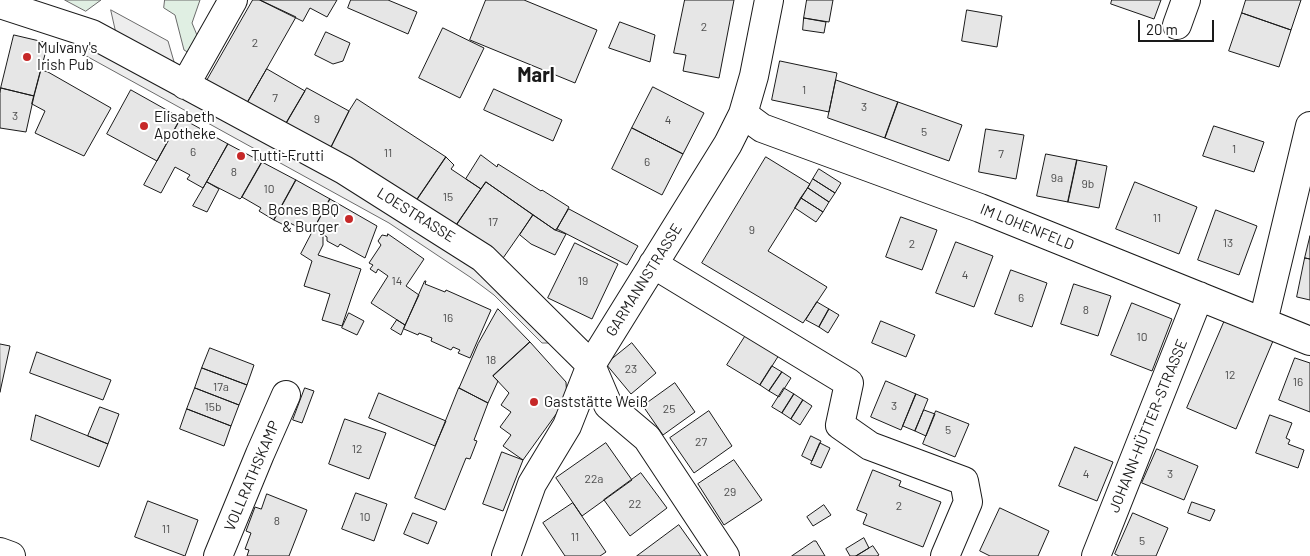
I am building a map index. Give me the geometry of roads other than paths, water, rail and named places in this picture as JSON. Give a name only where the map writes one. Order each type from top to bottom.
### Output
[{"type":"street","points":[[185,85],[232,0]]},
{"type":"street","name":"GARMANNSTRASSE","points":[[506,556],[532,484],[567,426],[591,365],[728,144],[743,114],[754,76],[769,0]]},
{"type":"street","name":"LOESTRASSE","points":[[0,4],[92,34],[344,170],[483,258],[591,365],[608,405],[647,438],[725,556]]},
{"type":"street","name":"IM LOHENFELD","points":[[743,114],[762,128],[980,208],[1310,341]]},
{"type":"street","points":[[1263,322],[1310,126]]},
{"type":"street","points":[[653,264],[849,383],[840,424],[870,446],[964,481],[968,502],[945,556]]},
{"type":"street","name":"JOHANN-HÜTTER-STRASSE","points":[[1096,556],[1200,296]]},
{"type":"street","name":"VOLLRATHSKAMP","points":[[218,556],[286,395]]},
{"type":"street","points":[[0,552],[11,556]]},
{"type":"place","name":"Mulvany's Irish Pub","points":[[27,57]]},
{"type":"place","name":"Elisabeth Apotheke","points":[[144,126]]},
{"type":"place","name":"Tutti-Frutti","points":[[241,156]]},
{"type":"place","name":"Bones BBQ & Burger","points":[[349,219]]},
{"type":"place","name":"Gaststätte Weiß","points":[[534,402]]},
{"type":"district","name":"Marl","points":[[536,75]]}]
